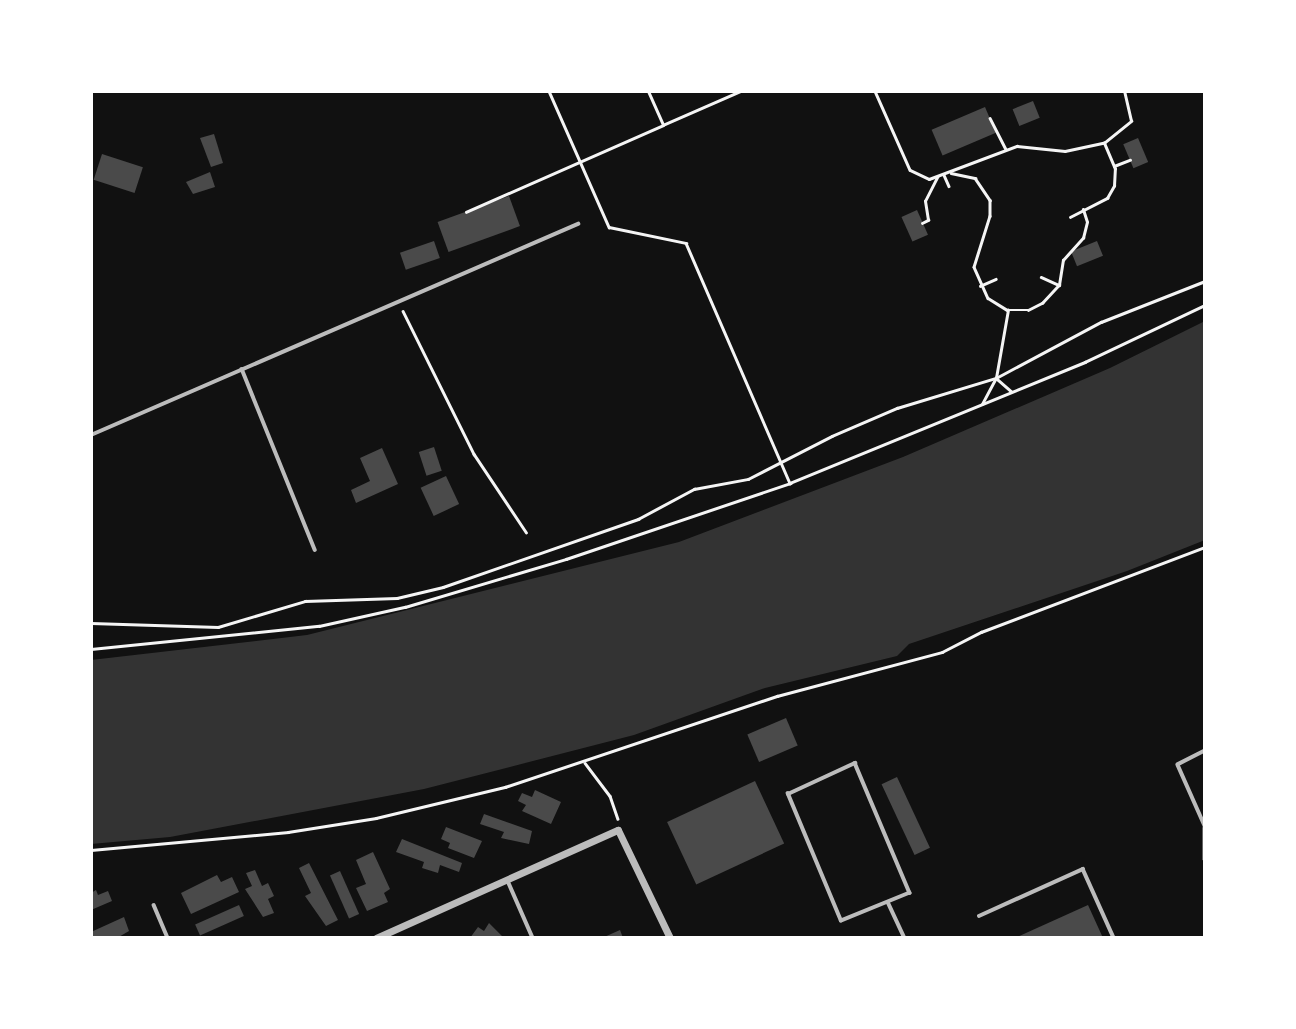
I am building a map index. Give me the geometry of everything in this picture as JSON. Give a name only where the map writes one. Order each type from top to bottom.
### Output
[{"type":"street","points":[[376,938],[618,830],[670,938]]},
{"type":"lane","points":[[91,435],[578,224]]},
{"type":"lane","points":[[242,369],[315,550]]},
{"type":"lane","points":[[1205,751],[1178,765],[1205,827],[1205,859]]},
{"type":"lane","points":[[855,763],[910,893],[887,901],[841,921],[788,794],[855,763]]},
{"type":"lane","points":[[979,916],[1083,869],[1114,938]]},
{"type":"lane","points":[[507,879],[533,938]]},
{"type":"lane","points":[[887,901],[905,938]]},
{"type":"lane","points":[[154,905],[167,938]]},
{"type":"path","points":[[549,91],[609,227],[686,243],[790,482]]},
{"type":"path","points":[[648,91],[663,125]]},
{"type":"path","points":[[467,212],[741,91]]},
{"type":"path","points":[[875,91],[910,170],[918,177],[944,175],[1006,149],[1034,146],[1065,151],[1104,143],[1131,121],[1124,91]]},
{"type":"path","points":[[990,118],[1006,149]]},
{"type":"path","points":[[1070,216],[1107,198],[1114,186],[1114,166],[1104,143]]},
{"type":"path","points":[[1114,166],[1130,160]]},
{"type":"path","points":[[950,173],[975,178],[990,200],[990,216],[974,267],[979,286],[995,305],[1008,310],[1042,303],[1059,285],[1063,260],[1083,238],[1087,222],[1083,210]]},
{"type":"path","points":[[944,175],[949,186]]},
{"type":"path","points":[[922,223],[928,220],[925,201],[937,177]]},
{"type":"path","points":[[1041,276],[1059,285]]},
{"type":"path","points":[[979,286],[996,279]]},
{"type":"path","points":[[91,623],[218,627],[305,601],[397,598],[443,587],[638,519],[676,496],[748,479],[897,408],[996,378],[1101,322],[1205,281]]},
{"type":"path","points":[[398,302],[474,454],[526,532]]},
{"type":"path","points":[[91,649],[319,626],[405,607],[578,555],[790,482],[1085,362],[1205,304]]},
{"type":"path","points":[[982,404],[996,378],[1008,310]]},
{"type":"path","points":[[996,378],[1011,391]]},
{"type":"path","points":[[91,850],[288,832],[376,818],[584,762],[777,696],[943,652],[981,632],[1205,547]]},
{"type":"path","points":[[584,762],[610,796],[617,812],[618,830]]},
{"type":"shaded area","points":[[1205,321],[1205,540],[1127,571],[909,644],[897,656],[765,688],[634,735],[424,789],[170,837],[91,844],[91,660],[307,635],[679,542],[903,457],[1110,368]]},
{"type":"building","points":[[1033,101],[1040,118],[1019,126],[1013,109]]},
{"type":"building","points":[[985,107],[996,133],[943,155],[932,130]]},
{"type":"building","points":[[214,134],[223,163],[211,167],[200,138]]},
{"type":"building","points":[[1138,138],[1148,162],[1133,168],[1123,144]]},
{"type":"building","points":[[102,154],[143,167],[135,193],[94,180]]},
{"type":"building","points":[[210,172],[215,187],[193,194],[186,182]]},
{"type":"building","points":[[509,196],[520,226],[449,252],[438,222]]},
{"type":"building","points":[[917,210],[928,235],[912,242],[901,217]]},
{"type":"building","points":[[434,241],[440,258],[406,270],[400,253]]},
{"type":"building","points":[[1097,241],[1103,256],[1077,266],[1071,251]]},
{"type":"building","points":[[434,447],[442,471],[427,476],[419,452]]},
{"type":"building","points":[[382,448],[398,484],[356,503],[351,490],[370,481],[360,458]]},
{"type":"building","points":[[446,476],[459,504],[434,516],[421,488]]},
{"type":"building","points":[[786,718],[798,746],[759,762],[747,734]]},
{"type":"building","points":[[897,777],[930,848],[915,855],[882,784]]},
{"type":"building","points":[[755,781],[784,844],[696,885],[667,822]]},
{"type":"building","points":[[535,790],[561,802],[551,824],[522,811],[526,805],[518,801],[522,793],[532,797]]},
{"type":"building","points":[[484,814],[532,831],[529,844],[501,838],[504,832],[480,824]]},
{"type":"building","points":[[446,827],[482,841],[474,858],[448,848],[450,843],[441,839]]},
{"type":"building","points":[[402,839],[462,863],[459,872],[440,865],[438,873],[422,868],[424,862],[396,852]]},
{"type":"building","points":[[373,852],[390,889],[384,893],[388,902],[367,911],[356,888],[366,884],[356,860]]},
{"type":"building","points":[[309,863],[338,920],[326,926],[305,896],[311,893],[299,868]]},
{"type":"building","points":[[255,870],[262,886],[268,883],[274,896],[268,899],[274,913],[263,917],[245,889],[252,886],[246,873]]},
{"type":"building","points":[[340,871],[359,914],[349,918],[330,875]]},
{"type":"building","points":[[217,875],[221,882],[232,877],[239,892],[191,914],[181,893]]},
{"type":"building","points":[[96,890],[98,895],[108,891],[112,901],[91,910],[91,893]]},
{"type":"building","points":[[239,905],[244,916],[200,935],[195,925]]},
{"type":"building","points":[[1088,905],[1103,938],[1015,938]]},
{"type":"building","points":[[124,917],[129,931],[117,938],[91,938],[91,932]]},
{"type":"building","points":[[489,923],[504,938],[470,938],[478,927],[484,931]]},
{"type":"building","points":[[620,930],[623,938],[602,938]]}]
